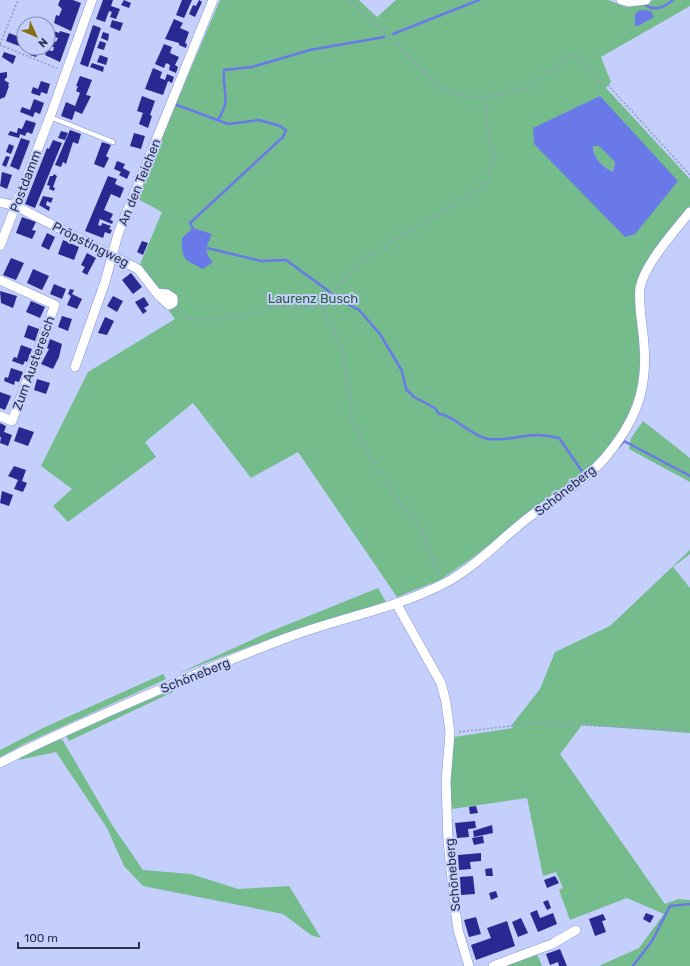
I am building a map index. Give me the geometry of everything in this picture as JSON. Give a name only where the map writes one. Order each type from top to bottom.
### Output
[{"type":"street","name":"Postdamm","points":[[0,246],[50,117],[92,0]]},
{"type":"street","name":"An den Teichen","points":[[74,367],[105,282],[118,234],[213,0]]},
{"type":"street","points":[[621,0],[629,2],[646,0]]},
{"type":"street","name":"Pröpstingweg","points":[[0,202],[16,206],[138,269],[157,293],[167,294],[173,298],[173,303],[169,305]]},
{"type":"street","name":"Schöneberg","points":[[0,763],[34,745],[183,679],[289,637],[396,603],[441,585],[486,553],[527,520],[589,474],[604,459],[638,407],[644,384],[645,349],[640,287],[647,271],[668,238],[690,212]]},
{"type":"street","name":"Zum Austeresch","points":[[0,280],[54,305],[12,421],[0,416]]},
{"type":"street","name":"Schöneberg","points":[[396,603],[441,683],[446,702],[450,733],[446,781],[448,841],[454,908],[458,930],[469,966]]},
{"type":"street","points":[[493,966],[552,944],[576,930]]},
{"type":"lane","points":[[50,117],[113,142]]},
{"type":"path","points":[[18,0],[0,45],[66,72]]},
{"type":"path","points":[[350,0],[449,93],[467,97],[485,97],[524,89],[543,77],[571,55],[588,66],[600,84],[608,85],[690,175]]},
{"type":"path","points":[[322,307],[358,262],[446,210],[486,184],[494,159],[486,118],[485,97]]},
{"type":"path","points":[[169,305],[190,319],[231,318],[273,307],[322,307]]},
{"type":"path","points":[[322,307],[342,350],[349,387],[351,418],[368,451],[400,502],[423,532],[437,568],[441,585]]},
{"type":"path","points":[[450,733],[536,723],[690,730]]},
{"type":"green space","name":"Laurenz Busch","points":[[220,0],[359,0],[377,17],[396,0],[608,0],[626,7],[654,0],[690,0],[690,6],[601,57],[611,82],[606,88],[690,179],[690,206],[665,235],[637,286],[635,306],[641,346],[641,383],[630,417],[605,453],[583,475],[472,558],[440,580],[397,597],[298,452],[251,478],[193,403],[145,442],[156,457],[68,522],[53,506],[72,489],[41,466],[88,372],[175,319],[138,269],[162,212],[136,198]],"holes":[[[600,96],[635,234],[534,144]]]},
{"type":"green space","points":[[599,145],[615,162],[613,172],[605,167],[596,158],[593,146]]},
{"type":"green space","points":[[643,421],[690,458],[690,482],[629,449],[631,438]]},
{"type":"green space","points":[[690,550],[690,554],[673,567],[690,588],[690,733],[582,725],[560,754],[665,904],[678,899],[690,900],[690,966],[599,966],[639,948],[664,914],[627,898],[570,920],[559,890],[563,888],[556,872],[543,876],[527,798],[452,809],[449,781],[454,737],[513,728],[511,726],[540,689],[555,652],[610,626]]},
{"type":"green space","points":[[378,588],[386,602],[277,636],[179,673],[269,632]]},
{"type":"green space","points":[[163,674],[166,679],[26,743],[0,757],[0,750],[43,728]]},
{"type":"green space","points":[[172,686],[173,692],[69,741],[65,734]]},
{"type":"green space","points":[[62,739],[114,828],[143,870],[191,874],[238,889],[289,886],[321,938],[311,935],[283,914],[143,886],[124,866],[107,828],[56,752],[18,760],[31,749]]},
{"type":"green space","points":[[537,954],[542,966],[504,966]]},
{"type":"water","points":[[640,10],[651,11],[654,17],[638,26],[635,26],[635,14]]},
{"type":"water","points":[[600,96],[678,181],[635,234],[625,237],[534,144],[533,128]],"holes":[[[593,146],[599,146],[615,162],[613,172],[602,165],[597,158],[593,150]]]},
{"type":"water","points":[[193,228],[212,234],[206,248],[208,256],[213,262],[203,269],[188,261],[183,255],[182,251],[182,238]]},
{"type":"building","points":[[60,0],[73,0],[81,3],[71,31],[56,24],[56,15],[59,16],[62,9],[58,5]]},
{"type":"building","points":[[103,0],[113,0],[111,6],[120,9],[116,19],[110,17],[112,12],[109,11],[105,22],[96,19]]},
{"type":"building","points":[[124,0],[131,3],[129,8],[121,5]]},
{"type":"building","points":[[182,0],[192,0],[184,18],[176,15]]},
{"type":"building","points":[[199,0],[202,2],[195,17],[189,14],[193,5],[196,6]]},
{"type":"building","points":[[174,19],[183,23],[180,28],[189,32],[185,43],[187,44],[186,48],[179,45],[179,43],[165,39]]},
{"type":"building","points":[[112,20],[123,23],[120,31],[110,27]]},
{"type":"building","points":[[93,25],[101,28],[88,67],[80,64]]},
{"type":"building","points":[[60,31],[70,34],[60,62],[47,56],[56,56],[56,42],[58,38],[56,37],[56,32],[59,33]]},
{"type":"building","points":[[103,32],[109,34],[108,41],[101,38]]},
{"type":"building","points":[[9,33],[16,36],[16,45],[6,41]]},
{"type":"building","points":[[100,41],[106,43],[104,50],[97,48]]},
{"type":"building","points":[[164,44],[172,47],[170,53],[179,57],[175,65],[178,67],[176,73],[169,70],[170,65],[166,63],[164,68],[155,64]]},
{"type":"building","points":[[4,52],[16,56],[13,64],[2,57]]},
{"type":"building","points":[[100,55],[108,58],[106,65],[97,62]]},
{"type":"building","points":[[92,63],[104,67],[103,72],[90,67]]},
{"type":"building","points":[[153,68],[162,72],[160,78],[165,80],[167,74],[174,77],[172,83],[168,81],[163,95],[145,89]]},
{"type":"building","points":[[7,72],[7,77],[4,80],[9,83],[9,86],[5,97],[0,99],[0,73]]},
{"type":"building","points":[[80,76],[92,80],[86,95],[91,96],[82,114],[75,111],[72,120],[61,116],[66,102],[75,106],[80,93],[76,91],[78,86],[76,86]]},
{"type":"building","points":[[41,81],[50,84],[47,94],[41,92],[40,96],[31,93],[33,87],[38,89]]},
{"type":"building","points":[[142,96],[155,101],[150,115],[152,116],[148,128],[139,124],[143,113],[137,111]]},
{"type":"building","points":[[34,99],[44,103],[40,114],[35,112],[33,117],[20,112],[22,107],[30,110]]},
{"type":"building","points":[[26,120],[36,123],[32,134],[27,132],[25,136],[20,134],[19,138],[8,135],[10,131],[17,133],[18,128],[22,129]]},
{"type":"building","points":[[70,130],[81,134],[78,144],[73,142],[66,164],[63,162],[61,167],[55,165]]},
{"type":"building","points":[[61,131],[68,133],[65,140],[58,138]]},
{"type":"building","points":[[134,133],[145,136],[141,149],[130,146]]},
{"type":"building","points":[[21,138],[30,141],[19,170],[10,166]]},
{"type":"building","points":[[53,140],[62,143],[35,208],[25,204],[47,148],[49,149]]},
{"type":"building","points":[[102,142],[111,145],[106,156],[109,158],[104,168],[94,164]]},
{"type":"building","points":[[9,144],[14,146],[11,154],[6,152]]},
{"type":"building","points":[[6,156],[10,157],[6,167],[2,165]]},
{"type":"building","points":[[117,161],[125,164],[123,168],[130,172],[127,179],[119,175],[121,172],[114,169]]},
{"type":"building","points":[[2,172],[12,175],[7,189],[0,186]]},
{"type":"building","points":[[54,174],[57,176],[53,187],[55,188],[54,191],[49,189],[50,186],[47,185],[50,176],[53,176]]},
{"type":"building","points":[[108,176],[117,179],[115,184],[124,188],[120,198],[111,194],[104,210],[113,214],[110,220],[113,221],[112,224],[100,219],[98,225],[101,226],[102,223],[111,226],[109,229],[112,230],[110,234],[105,232],[103,238],[85,231]]},
{"type":"building","points":[[43,196],[53,198],[51,203],[47,201],[46,205],[50,207],[49,211],[39,205]]},
{"type":"building","points":[[22,217],[36,222],[32,230],[36,231],[32,239],[16,233]]},
{"type":"building","points":[[47,233],[55,237],[49,250],[41,246]]},
{"type":"building","points":[[63,240],[79,247],[74,260],[58,254]]},
{"type":"building","points":[[142,241],[148,243],[143,255],[137,252]]},
{"type":"building","points":[[87,253],[96,258],[87,275],[82,272],[85,267],[81,265]]},
{"type":"building","points":[[11,258],[24,263],[16,280],[3,275]]},
{"type":"building","points":[[33,269],[49,276],[42,290],[27,283]]},
{"type":"building","points":[[131,273],[142,287],[133,294],[122,280]]},
{"type":"building","points":[[54,284],[66,289],[62,299],[50,294]]},
{"type":"building","points":[[70,289],[74,290],[72,294],[82,299],[77,309],[67,305],[71,296],[68,294]]},
{"type":"building","points":[[0,291],[17,296],[13,308],[1,303]]},
{"type":"building","points":[[113,296],[123,301],[117,312],[107,306]]},
{"type":"building","points":[[144,297],[149,305],[144,308],[147,311],[143,314],[135,302]]},
{"type":"building","points":[[31,301],[45,307],[40,318],[26,312]]},
{"type":"building","points":[[62,316],[72,319],[68,331],[58,327]]},
{"type":"building","points":[[105,317],[114,321],[107,335],[98,333]]},
{"type":"building","points":[[28,325],[39,329],[35,341],[24,337]]},
{"type":"building","points":[[50,339],[62,344],[59,357],[53,369],[41,364],[49,349],[47,348]]},
{"type":"building","points":[[21,345],[32,349],[27,362],[25,361],[23,365],[12,361],[14,357],[17,358]]},
{"type":"building","points":[[11,368],[23,372],[19,382],[15,381],[14,385],[4,381],[5,377],[8,378]]},
{"type":"building","points":[[37,379],[50,383],[46,394],[34,390]]},
{"type":"building","points":[[0,392],[11,396],[5,410],[0,408]]},
{"type":"building","points":[[0,423],[6,426],[4,432],[12,435],[8,446],[0,443]]},
{"type":"building","points":[[19,427],[34,432],[28,446],[14,441]]},
{"type":"building","points":[[14,466],[26,470],[22,481],[27,483],[23,492],[14,489],[18,480],[8,476]]},
{"type":"building","points":[[2,491],[13,495],[9,506],[0,503]]},
{"type":"building","points":[[476,806],[478,813],[470,814],[469,807]]},
{"type":"building","points":[[475,821],[476,828],[468,829],[469,837],[457,838],[455,823]]},
{"type":"building","points":[[492,825],[493,833],[474,837],[473,831]]},
{"type":"building","points":[[483,836],[484,843],[474,845],[472,838]]},
{"type":"building","points":[[481,853],[481,861],[470,862],[471,869],[459,870],[458,855]]},
{"type":"building","points":[[492,868],[493,876],[486,876],[485,869]]},
{"type":"building","points":[[473,876],[475,894],[461,895],[460,877]]},
{"type":"building","points":[[555,876],[559,883],[547,888],[544,880]]},
{"type":"building","points":[[496,891],[498,897],[491,900],[489,893]]},
{"type":"building","points":[[548,900],[551,908],[547,910],[543,902]]},
{"type":"building","points":[[537,910],[540,918],[553,913],[557,924],[538,932],[530,913]]},
{"type":"building","points":[[646,913],[654,916],[650,923],[643,919]]},
{"type":"building","points":[[603,914],[606,920],[602,921],[606,932],[595,936],[589,919]]},
{"type":"building","points":[[476,917],[481,934],[469,937],[464,920]]},
{"type":"building","points":[[521,918],[528,933],[518,937],[512,922]]},
{"type":"building","points":[[507,921],[515,946],[476,960],[471,945],[491,938],[487,928]]},
{"type":"building","points":[[560,949],[567,966],[559,966],[558,962],[550,965],[546,954]]},
{"type":"waterway","points":[[393,34],[479,0]]},
{"type":"waterway","points":[[645,5],[653,8],[660,8],[673,0]]},
{"type":"waterway","points":[[218,120],[225,106],[226,100],[224,70],[252,67],[310,50],[384,37]]},
{"type":"waterway","points":[[177,105],[228,124],[259,120],[280,126],[286,130],[283,137],[190,223],[194,231]]},
{"type":"waterway","points":[[203,247],[261,261],[286,260],[330,292]]},
{"type":"waterway","points":[[336,298],[359,310],[380,334],[402,371],[406,389],[414,397],[435,408],[439,414],[450,417],[475,434],[488,439],[538,435],[559,438],[584,474]]},
{"type":"waterway","points":[[619,447],[624,441],[690,476]]},
{"type":"waterway","points":[[633,966],[652,941],[670,906],[690,904]]}]
